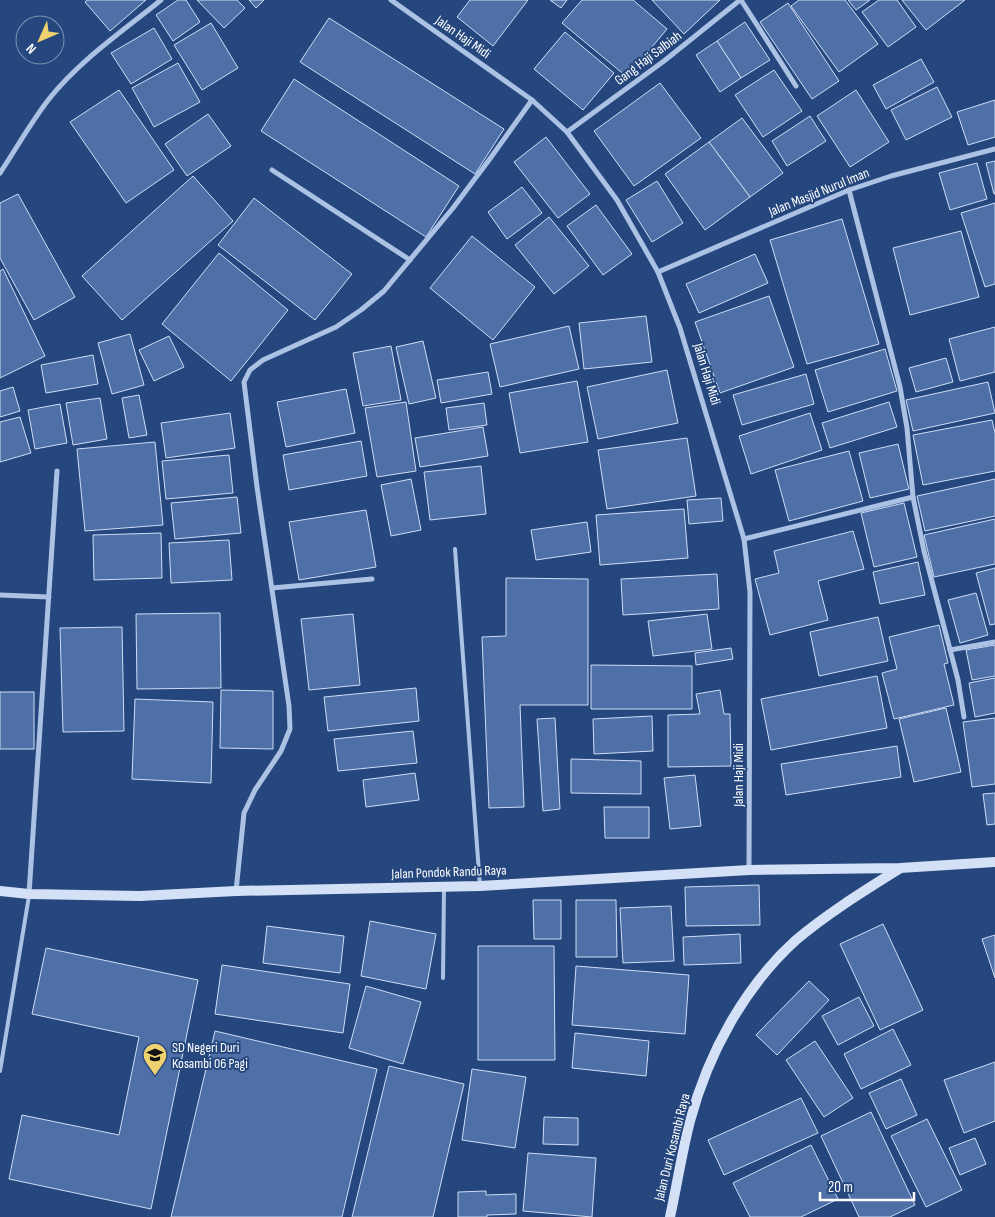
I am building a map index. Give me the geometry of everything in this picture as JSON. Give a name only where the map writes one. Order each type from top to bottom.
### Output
[{"type":"main road","name":"Jalan Pondok Randu Raya","points":[[0,891],[29,894],[140,896],[236,891],[480,886],[749,870],[900,868],[995,862]]},
{"type":"main road","name":"Jalan Duri Kosambi Raya","points":[[670,1217],[691,1120],[708,1067],[733,1017],[764,975],[795,941],[837,908],[900,868]]},
{"type":"street","points":[[0,173],[49,99],[66,80],[90,56],[161,0]]},
{"type":"street","name":"Jalan Haji Midi","points":[[391,0],[532,100],[567,132],[617,200],[658,272],[680,328],[744,539],[750,592],[749,870]]},
{"type":"street","points":[[741,0],[796,86]]},
{"type":"street","name":"Gang Haji Salbiah","points":[[567,132],[664,61],[741,0]]},
{"type":"street","points":[[236,891],[244,813],[255,790],[281,751],[290,729],[290,706],[257,487],[244,382],[250,370],[263,360],[336,327],[384,291],[489,160],[532,100]]},
{"type":"street","name":"Jalan Masjid Nurul Iman","points":[[658,272],[849,190],[891,176],[995,149]]},
{"type":"street","points":[[272,170],[410,260]]},
{"type":"street","points":[[849,190],[900,387],[907,428],[913,497],[924,551],[958,680],[964,717]]},
{"type":"street","points":[[29,894],[57,471]]},
{"type":"street","points":[[744,539],[913,497]]},
{"type":"street","points":[[272,588],[372,579]]},
{"type":"street","points":[[0,594],[49,597]]},
{"type":"street","points":[[950,650],[995,642]]},
{"type":"lane","points":[[455,549],[480,886]]},
{"type":"lane","points":[[443,978],[444,886]]},
{"type":"lane","points":[[0,1071],[29,894]]},
{"type":"building","points":[[87,0],[146,0],[110,31],[85,2]]},
{"type":"building","points":[[178,0],[186,0],[200,22],[173,41],[156,15]]},
{"type":"building","points":[[197,0],[237,0],[245,8],[224,28]]},
{"type":"building","points":[[249,0],[264,0],[256,8]]},
{"type":"building","points":[[470,0],[528,0],[493,46],[457,17]]},
{"type":"building","points":[[550,0],[567,0],[561,8]]},
{"type":"building","points":[[582,0],[633,0],[667,29],[627,77],[562,23]]},
{"type":"building","points":[[652,0],[720,0],[684,34]]},
{"type":"building","points":[[799,0],[845,0],[878,44],[839,72],[791,6]]},
{"type":"building","points":[[848,0],[870,0],[856,10]]},
{"type":"building","points":[[879,0],[897,0],[916,27],[888,47],[862,12]]},
{"type":"building","points":[[902,0],[965,0],[926,30]]},
{"type":"building","points":[[788,3],[839,81],[812,99],[760,22]]},
{"type":"building","points":[[329,18],[504,129],[475,174],[300,62]]},
{"type":"building","points":[[745,22],[770,60],[741,78],[717,41]]},
{"type":"building","points":[[211,23],[238,68],[202,90],[174,45]]},
{"type":"building","points":[[154,28],[172,59],[131,84],[111,53]]},
{"type":"building","points":[[565,32],[614,73],[583,110],[534,69]]},
{"type":"building","points":[[717,41],[741,78],[720,92],[696,55]]},
{"type":"building","points":[[921,59],[934,82],[886,109],[873,85]]},
{"type":"building","points":[[178,63],[200,102],[154,127],[132,88]]},
{"type":"building","points":[[774,70],[802,111],[763,137],[735,95]]},
{"type":"building","points":[[294,79],[459,186],[426,237],[261,131]]},
{"type":"building","points":[[660,83],[701,138],[634,186],[594,131]]},
{"type":"building","points":[[937,87],[952,117],[906,140],[891,110]]},
{"type":"building","points":[[119,90],[174,170],[126,203],[70,122]]},
{"type":"building","points":[[856,90],[889,142],[850,167],[817,116]]},
{"type":"building","points":[[995,100],[995,137],[968,145],[957,112]]},
{"type":"building","points":[[208,114],[231,146],[187,176],[165,144]]},
{"type":"building","points":[[810,116],[826,141],[787,166],[772,141]]},
{"type":"building","points":[[742,118],[783,173],[750,197],[709,142]]},
{"type":"building","points":[[546,137],[590,194],[558,218],[514,162]]},
{"type":"building","points":[[709,142],[750,197],[705,230],[665,174]]},
{"type":"building","points":[[995,161],[995,194],[994,194],[986,163]]},
{"type":"building","points":[[977,163],[987,199],[950,210],[939,173]]},
{"type":"building","points":[[193,176],[233,221],[122,320],[82,276]]},
{"type":"building","points":[[657,181],[683,223],[652,242],[626,200]]},
{"type":"building","points":[[522,187],[542,213],[507,239],[488,212]]},
{"type":"building","points":[[18,194],[75,297],[34,320],[0,258],[0,203]]},
{"type":"building","points":[[254,198],[352,274],[315,320],[218,245]]},
{"type":"building","points":[[995,203],[995,284],[985,287],[961,213]]},
{"type":"building","points":[[596,205],[632,254],[603,275],[567,226]]},
{"type":"building","points":[[549,217],[589,266],[554,294],[515,245]]},
{"type":"building","points":[[842,219],[879,344],[807,364],[770,240]]},
{"type":"building","points":[[961,231],[979,297],[910,315],[893,248]]},
{"type":"building","points":[[472,236],[535,287],[493,340],[430,288]]},
{"type":"building","points":[[219,253],[288,310],[231,381],[162,324]]},
{"type":"building","points":[[755,254],[768,283],[699,313],[686,284]]},
{"type":"building","points":[[3,269],[45,356],[0,378],[0,271]]},
{"type":"building","points":[[769,296],[794,367],[720,393],[695,322]]},
{"type":"building","points":[[646,316],[652,362],[584,369],[579,323]]},
{"type":"building","points":[[569,326],[579,369],[500,387],[490,344]]},
{"type":"building","points":[[995,327],[995,372],[960,381],[949,339]]},
{"type":"building","points":[[130,334],[144,385],[112,394],[98,343]]},
{"type":"building","points":[[169,336],[184,367],[154,381],[139,350]]},
{"type":"building","points":[[423,341],[436,398],[409,404],[396,347]]},
{"type":"building","points":[[391,346],[401,400],[363,406],[353,353]]},
{"type":"building","points":[[885,349],[897,391],[828,412],[815,370]]},
{"type":"building","points":[[93,355],[98,384],[46,393],[41,365]]},
{"type":"building","points":[[946,358],[953,382],[916,392],[909,368]]},
{"type":"building","points":[[667,370],[678,423],[598,439],[587,387]]},
{"type":"building","points":[[488,372],[492,394],[441,403],[437,380]]},
{"type":"building","points":[[806,374],[814,404],[742,425],[733,395]]},
{"type":"building","points":[[577,381],[588,442],[520,453],[509,393]]},
{"type":"building","points":[[988,382],[995,413],[913,431],[906,400]]},
{"type":"building","points":[[13,387],[20,411],[0,417],[0,391]]},
{"type":"building","points":[[346,389],[355,433],[286,447],[277,402]]},
{"type":"building","points":[[139,395],[147,435],[129,438],[122,398]]},
{"type":"building","points":[[100,398],[107,439],[73,445],[66,403]]},
{"type":"building","points":[[406,402],[416,471],[377,477],[365,408]]},
{"type":"building","points":[[889,402],[897,427],[830,448],[822,423]]},
{"type":"building","points":[[484,403],[487,425],[449,430],[446,408]]},
{"type":"building","points":[[60,404],[67,443],[35,449],[28,410]]},
{"type":"building","points":[[230,413],[235,448],[166,458],[161,423]]},
{"type":"building","points":[[810,413],[822,450],[751,474],[739,436]]},
{"type":"building","points":[[20,417],[31,453],[0,462],[0,422]]},
{"type":"building","points":[[992,420],[995,433],[995,471],[923,485],[913,435]]},
{"type":"building","points":[[483,427],[488,456],[420,467],[415,438]]},
{"type":"building","points":[[687,438],[696,496],[607,509],[598,450]]},
{"type":"building","points":[[361,441],[367,476],[289,490],[283,455]]},
{"type":"building","points":[[155,442],[163,525],[85,531],[77,449]]},
{"type":"building","points":[[898,444],[909,489],[870,498],[859,453]]},
{"type":"building","points":[[849,451],[863,501],[789,521],[775,470]]},
{"type":"building","points":[[229,455],[233,493],[166,499],[162,461]]},
{"type":"building","points":[[481,466],[486,514],[430,520],[424,472]]},
{"type":"building","points":[[411,479],[421,530],[391,536],[381,485]]},
{"type":"building","points":[[995,479],[995,516],[925,531],[917,496]]},
{"type":"building","points":[[237,497],[241,533],[175,539],[171,503]]},
{"type":"building","points":[[721,498],[723,521],[689,524],[687,500]]},
{"type":"building","points":[[904,503],[917,557],[874,567],[861,513]]},
{"type":"building","points":[[684,509],[688,558],[600,565],[596,515]]},
{"type":"building","points":[[366,510],[376,567],[299,580],[289,522]]},
{"type":"building","points":[[995,519],[995,564],[934,577],[924,535]]},
{"type":"building","points":[[587,522],[591,552],[536,560],[531,530]]},
{"type":"building","points":[[853,531],[864,569],[818,581],[828,620],[770,635],[755,579],[779,573],[774,551]]},
{"type":"building","points":[[161,533],[162,578],[94,580],[93,535]]},
{"type":"building","points":[[229,540],[232,580],[171,583],[169,543]]},
{"type":"building","points":[[918,562],[925,595],[880,604],[873,572]]},
{"type":"building","points":[[995,568],[995,624],[990,625],[976,573]]},
{"type":"building","points":[[717,574],[719,609],[623,615],[621,579]]},
{"type":"building","points":[[506,578],[588,579],[588,705],[520,705],[524,807],[489,808],[482,637],[506,636]]},
{"type":"building","points":[[976,593],[988,635],[960,643],[948,600]]},
{"type":"building","points":[[220,613],[221,688],[137,689],[136,614]]},
{"type":"building","points":[[353,614],[360,685],[309,690],[301,619]]},
{"type":"building","points":[[707,614],[712,649],[653,656],[648,621]]},
{"type":"building","points":[[878,617],[888,661],[819,676],[810,632]]},
{"type":"building","points":[[939,625],[948,663],[944,664],[954,705],[894,719],[882,673],[897,669],[889,637]]},
{"type":"building","points":[[122,627],[124,731],[63,732],[60,628]]},
{"type":"building","points":[[995,645],[995,676],[972,680],[966,650]]},
{"type":"building","points":[[731,648],[733,659],[696,665],[695,653]]},
{"type":"building","points":[[591,665],[692,666],[692,709],[591,709]]},
{"type":"building","points":[[877,676],[887,728],[771,750],[761,699]]},
{"type":"building","points":[[995,678],[995,713],[975,717],[969,683]]},
{"type":"building","points":[[416,688],[419,721],[328,731],[324,697]]},
{"type":"building","points":[[221,690],[273,691],[273,749],[220,748]]},
{"type":"building","points":[[720,690],[724,714],[730,714],[731,766],[668,767],[668,715],[700,714],[696,694]]},
{"type":"building","points":[[0,692],[34,692],[34,749],[0,749]]},
{"type":"building","points":[[135,699],[213,702],[211,783],[132,779]]},
{"type":"building","points":[[946,708],[961,772],[914,782],[899,719]]},
{"type":"building","points":[[652,716],[653,751],[594,754],[593,719]]},
{"type":"building","points":[[555,718],[560,809],[543,811],[537,719]]},
{"type":"building","points":[[995,718],[995,784],[972,787],[963,722]]},
{"type":"building","points":[[413,731],[417,763],[338,771],[334,739]]},
{"type":"building","points":[[897,746],[901,777],[786,795],[781,764]]},
{"type":"building","points":[[571,759],[641,761],[641,794],[571,793]]},
{"type":"building","points":[[415,773],[419,800],[366,807],[363,780]]},
{"type":"building","points":[[695,775],[701,826],[670,829],[664,778]]},
{"type":"building","points":[[995,793],[995,824],[987,825],[983,794]]},
{"type":"building","points":[[604,807],[649,807],[649,838],[605,838]]},
{"type":"building","points":[[759,885],[760,925],[686,926],[685,887]]},
{"type":"building","points":[[533,900],[561,900],[561,939],[534,939]]},
{"type":"building","points":[[576,900],[616,900],[617,957],[576,957]]},
{"type":"building","points":[[671,906],[674,961],[623,963],[620,908]]},
{"type":"building","points":[[370,921],[436,934],[426,989],[361,976]]},
{"type":"building","points":[[883,924],[923,1010],[880,1030],[840,944]]},
{"type":"building","points":[[267,926],[344,936],[340,973],[263,963]]},
{"type":"building","points":[[740,934],[741,963],[684,965],[683,937]]},
{"type":"building","points":[[995,935],[995,978],[982,939]]},
{"type":"building","points":[[478,946],[554,946],[555,1060],[478,1060]]},
{"type":"building","name":"SD Negeri Duri Kosambi 06 Pagi","points":[[46,948],[198,980],[151,1209],[9,1179],[22,1115],[119,1135],[139,1037],[32,1014]]},
{"type":"building","points":[[222,965],[350,984],[343,1033],[215,1014]]},
{"type":"building","points":[[576,966],[689,975],[685,1034],[572,1025]]},
{"type":"building","points":[[809,981],[829,1000],[777,1055],[756,1035]]},
{"type":"building","points":[[366,986],[421,1002],[403,1064],[349,1048]]},
{"type":"building","points":[[859,997],[874,1026],[838,1045],[822,1016]]},
{"type":"building","points":[[893,1029],[911,1065],[861,1089],[844,1054]]},
{"type":"building","points":[[215,1031],[377,1069],[342,1217],[171,1217]]},
{"type":"building","points":[[575,1033],[649,1041],[646,1076],[572,1068]]},
{"type":"building","points":[[815,1041],[853,1098],[824,1117],[786,1060]]},
{"type":"building","points":[[995,1062],[995,1121],[964,1133],[944,1080]]},
{"type":"building","points":[[389,1066],[464,1084],[433,1217],[352,1217]]},
{"type":"building","points":[[472,1069],[526,1077],[515,1148],[462,1140]]},
{"type":"building","points":[[901,1079],[917,1115],[886,1129],[869,1093]]},
{"type":"building","points":[[801,1098],[818,1133],[724,1175],[708,1140]]},
{"type":"building","points":[[871,1112],[915,1205],[890,1217],[859,1217],[821,1136]]},
{"type":"building","points":[[544,1117],[578,1118],[578,1145],[543,1144]]},
{"type":"building","points":[[927,1119],[962,1190],[926,1207],[891,1136]]},
{"type":"building","points":[[975,1138],[986,1164],[960,1175],[949,1148]]},
{"type":"building","points":[[811,1145],[838,1199],[801,1217],[750,1217],[733,1183]]},
{"type":"building","points":[[528,1153],[596,1158],[592,1217],[523,1211]]},
{"type":"building","points":[[486,1191],[486,1195],[516,1194],[516,1214],[458,1217],[458,1192]]},
{"type":"place","name":"SD Negeri Duri Kosambi 06 Pagi","points":[[155,1076]]}]
